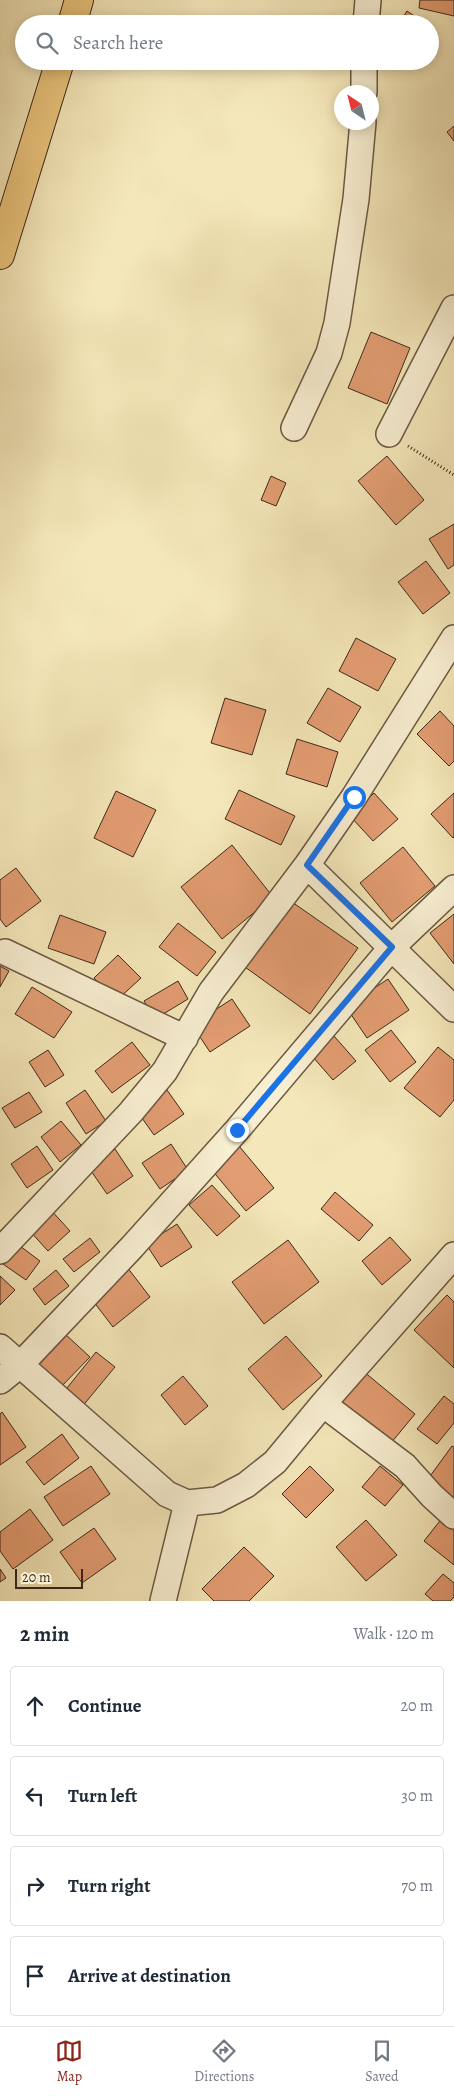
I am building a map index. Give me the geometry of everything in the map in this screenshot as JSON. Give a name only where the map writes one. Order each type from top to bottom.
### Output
[{"type":"highway","points":[[75,15],[79,0]]},
{"type":"highway","points":[[0,255],[57,70]]},
{"type":"street","points":[[367,15],[368,0]]},
{"type":"street","points":[[364,70],[364,85]]},
{"type":"street","points":[[294,428],[329,353],[337,323],[356,199],[362,130]]},
{"type":"street","points":[[388,434],[454,308]]},
{"type":"street","points":[[0,1252],[131,1112],[165,1071],[211,992],[307,865],[354,797],[454,638]]},
{"type":"street","points":[[307,865],[454,1009]]},
{"type":"street","points":[[0,1380],[21,1364],[132,1247],[237,1130],[392,947],[454,888]]},
{"type":"street","points":[[5,952],[185,1038]]},
{"type":"street","points":[[0,1347],[167,1494],[187,1503],[217,1500],[246,1485],[275,1462],[323,1404],[454,1255]]},
{"type":"street","points":[[323,1404],[406,1466],[432,1496],[454,1516]]},
{"type":"street","points":[[163,1601],[187,1503]]},
{"type":"path","points":[[388,434],[454,474]]},
{"type":"building","points":[[420,0],[454,0],[454,16],[419,8]]},
{"type":"building","points":[[407,11],[413,15],[405,15]]},
{"type":"building","points":[[454,126],[454,141],[447,132]]},
{"type":"building","points":[[371,332],[410,348],[387,404],[348,388]]},
{"type":"building","points":[[387,456],[424,500],[396,525],[358,481]]},
{"type":"building","points":[[271,476],[286,483],[276,506],[261,500]]},
{"type":"building","points":[[454,524],[454,565],[448,569],[429,539]]},
{"type":"building","points":[[426,561],[450,593],[423,614],[398,582]]},
{"type":"building","points":[[356,638],[396,659],[378,691],[339,671]]},
{"type":"building","points":[[328,688],[361,707],[340,742],[307,723]]},
{"type":"building","points":[[225,698],[266,710],[252,755],[211,743]]},
{"type":"building","points":[[440,711],[454,726],[454,761],[449,766],[417,734]]},
{"type":"building","points":[[297,739],[338,752],[327,787],[286,774]]},
{"type":"building","points":[[239,790],[295,816],[281,845],[225,819]]},
{"type":"building","points":[[116,791],[156,810],[133,857],[94,838]]},
{"type":"building","points":[[374,793],[398,819],[373,841],[350,816]]},
{"type":"building","points":[[454,793],[454,837],[453,838],[431,814]]},
{"type":"building","points":[[232,845],[273,897],[222,939],[181,887]]},
{"type":"building","points":[[403,847],[435,886],[392,922],[360,883]]},
{"type":"building","points":[[16,868],[41,901],[6,927],[0,919],[0,880]]},
{"type":"building","points":[[292,902],[358,948],[310,1014],[245,967]]},
{"type":"building","points":[[454,914],[454,964],[430,933]]},
{"type":"building","points":[[60,915],[106,932],[94,964],[48,948]]},
{"type":"building","points":[[178,923],[216,952],[197,976],[159,947]]},
{"type":"building","points":[[118,955],[141,978],[116,1001],[94,978]]},
{"type":"building","points":[[0,966],[9,971],[0,987]]},
{"type":"building","points":[[388,979],[409,1010],[367,1038],[346,1007]]},
{"type":"building","points":[[178,981],[188,999],[155,1019],[144,1001]]},
{"type":"building","points":[[32,987],[72,1012],[54,1038],[15,1014]]},
{"type":"building","points":[[232,999],[250,1026],[210,1052],[192,1025]]},
{"type":"building","points":[[391,1030],[416,1062],[390,1082],[365,1050]]},
{"type":"building","points":[[334,1036],[356,1061],[333,1080],[312,1056]]},
{"type":"building","points":[[132,1042],[150,1065],[112,1093],[95,1071]]},
{"type":"building","points":[[438,1047],[454,1060],[454,1100],[440,1117],[404,1088]]},
{"type":"building","points":[[48,1050],[64,1075],[45,1087],[29,1062]]},
{"type":"building","points":[[85,1090],[106,1121],[86,1134],[66,1103]]},
{"type":"building","points":[[167,1090],[184,1114],[154,1135],[137,1111]]},
{"type":"building","points":[[29,1092],[42,1112],[15,1128],[2,1108]]},
{"type":"building","points":[[61,1121],[81,1145],[60,1162],[41,1137]]},
{"type":"building","points":[[171,1144],[188,1170],[160,1189],[142,1163]]},
{"type":"building","points":[[37,1146],[53,1170],[27,1188],[11,1164]]},
{"type":"building","points":[[239,1146],[274,1188],[246,1211],[211,1169]]},
{"type":"building","points":[[115,1149],[133,1176],[107,1194],[89,1168]]},
{"type":"building","points":[[212,1185],[240,1216],[217,1236],[189,1205]]},
{"type":"building","points":[[335,1192],[373,1225],[359,1241],[321,1209]]},
{"type":"building","points":[[50,1209],[70,1231],[48,1251],[28,1229]]},
{"type":"building","points":[[177,1224],[192,1247],[161,1267],[146,1244]]},
{"type":"building","points":[[390,1237],[411,1260],[382,1285],[362,1261]]},
{"type":"building","points":[[90,1238],[100,1252],[74,1272],[63,1259]]},
{"type":"building","points":[[12,1240],[40,1261],[26,1280],[0,1262]]},
{"type":"building","points":[[288,1240],[319,1282],[264,1324],[232,1282]]},
{"type":"building","points":[[127,1267],[150,1297],[113,1327],[90,1297]]},
{"type":"building","points":[[56,1270],[69,1286],[45,1305],[33,1289]]},
{"type":"building","points":[[0,1276],[15,1290],[0,1305]]},
{"type":"building","points":[[447,1295],[454,1302],[454,1368],[414,1330]]},
{"type":"building","points":[[65,1334],[90,1357],[58,1390],[34,1367]]},
{"type":"building","points":[[286,1336],[322,1376],[283,1410],[248,1369]]},
{"type":"building","points":[[96,1352],[115,1367],[81,1408],[63,1393]]},
{"type":"building","points":[[363,1371],[415,1414],[391,1443],[338,1400]]},
{"type":"building","points":[[183,1376],[208,1406],[185,1425],[161,1395]]},
{"type":"building","points":[[444,1396],[454,1404],[454,1423],[437,1444],[417,1429]]},
{"type":"building","points":[[2,1412],[26,1447],[0,1465],[0,1414]]},
{"type":"building","points":[[62,1434],[79,1458],[44,1485],[26,1462]]},
{"type":"building","points":[[452,1446],[454,1447],[454,1499],[428,1479]]},
{"type":"building","points":[[91,1466],[110,1494],[63,1526],[44,1497]]},
{"type":"building","points":[[310,1466],[334,1490],[306,1518],[282,1494]]},
{"type":"building","points":[[380,1466],[403,1485],[385,1506],[362,1487]]},
{"type":"building","points":[[30,1509],[53,1540],[13,1569],[0,1551],[0,1532]]},
{"type":"building","points":[[443,1517],[454,1525],[454,1565],[424,1541]]},
{"type":"building","points":[[366,1520],[397,1555],[366,1581],[336,1547]]},
{"type":"building","points":[[94,1528],[116,1559],[82,1583],[60,1552]]},
{"type":"building","points":[[244,1547],[274,1576],[249,1601],[214,1601],[202,1589]]},
{"type":"building","points":[[0,1569],[6,1578],[0,1582]]},
{"type":"building","points":[[443,1574],[454,1583],[454,1597],[450,1601],[433,1601],[425,1594]]},
{"type":"route","points":[[237,1130],[392,947],[307,865],[354,797]]}]
